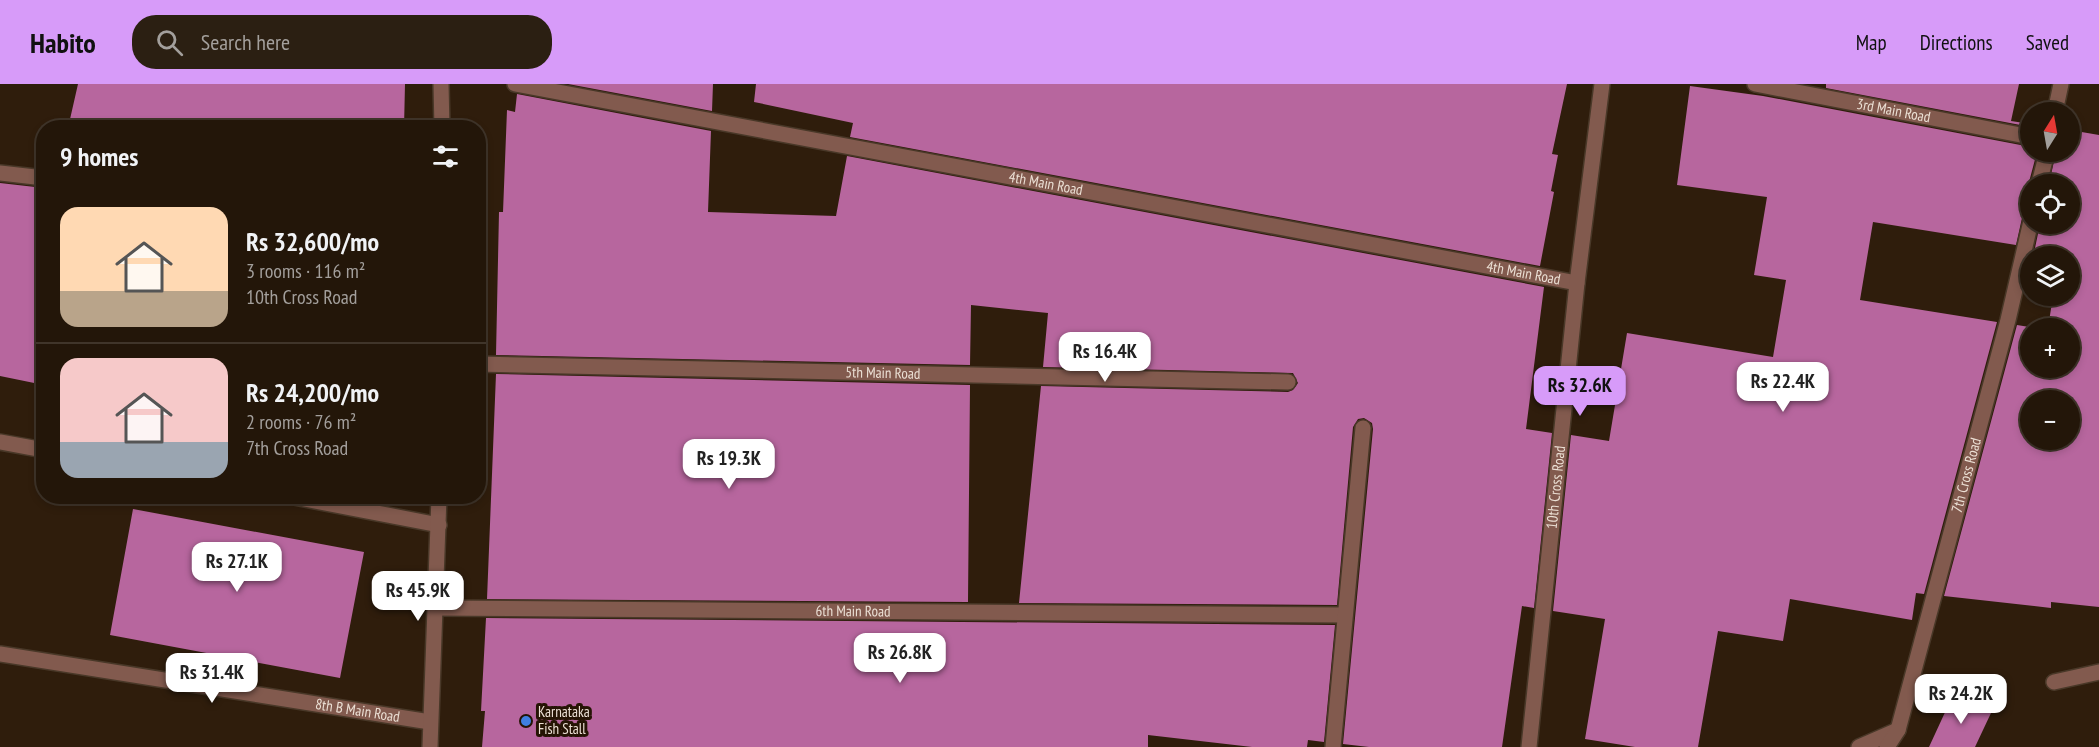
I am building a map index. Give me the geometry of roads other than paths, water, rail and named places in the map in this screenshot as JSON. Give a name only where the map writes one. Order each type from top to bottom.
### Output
[{"type":"street","points":[[441,84],[442,120]]},
{"type":"street","name":"4th Main Road","points":[[515,84],[1577,283]]},
{"type":"street","name":"10th Cross Road","points":[[1529,747],[1577,283],[1602,84]]},
{"type":"street","name":"3rd Main Road","points":[[1755,84],[2020,135]]},
{"type":"street","points":[[2057,102],[2061,84]]},
{"type":"street","points":[[0,173],[36,177]]},
{"type":"street","name":"7th Cross Road","points":[[1887,747],[1898,730],[2008,320],[2028,234]]},
{"type":"street","name":"5th Main Road","points":[[486,364],[1288,382]]},
{"type":"street","points":[[1333,747],[1363,428]]},
{"type":"street","points":[[0,442],[36,449]]},
{"type":"street","points":[[330,504],[439,525]]},
{"type":"street","points":[[430,747],[439,504]]},
{"type":"street","name":"6th Main Road","points":[[435,608],[1344,615]]},
{"type":"street","name":"8th B Main Road","points":[[0,654],[430,722]]},
{"type":"street","points":[[2054,682],[2099,672]]},
{"type":"street","points":[[1859,747],[1898,730]]},
{"type":"place","name":"Karnataka Fish Stall","points":[[526,721]]}]
